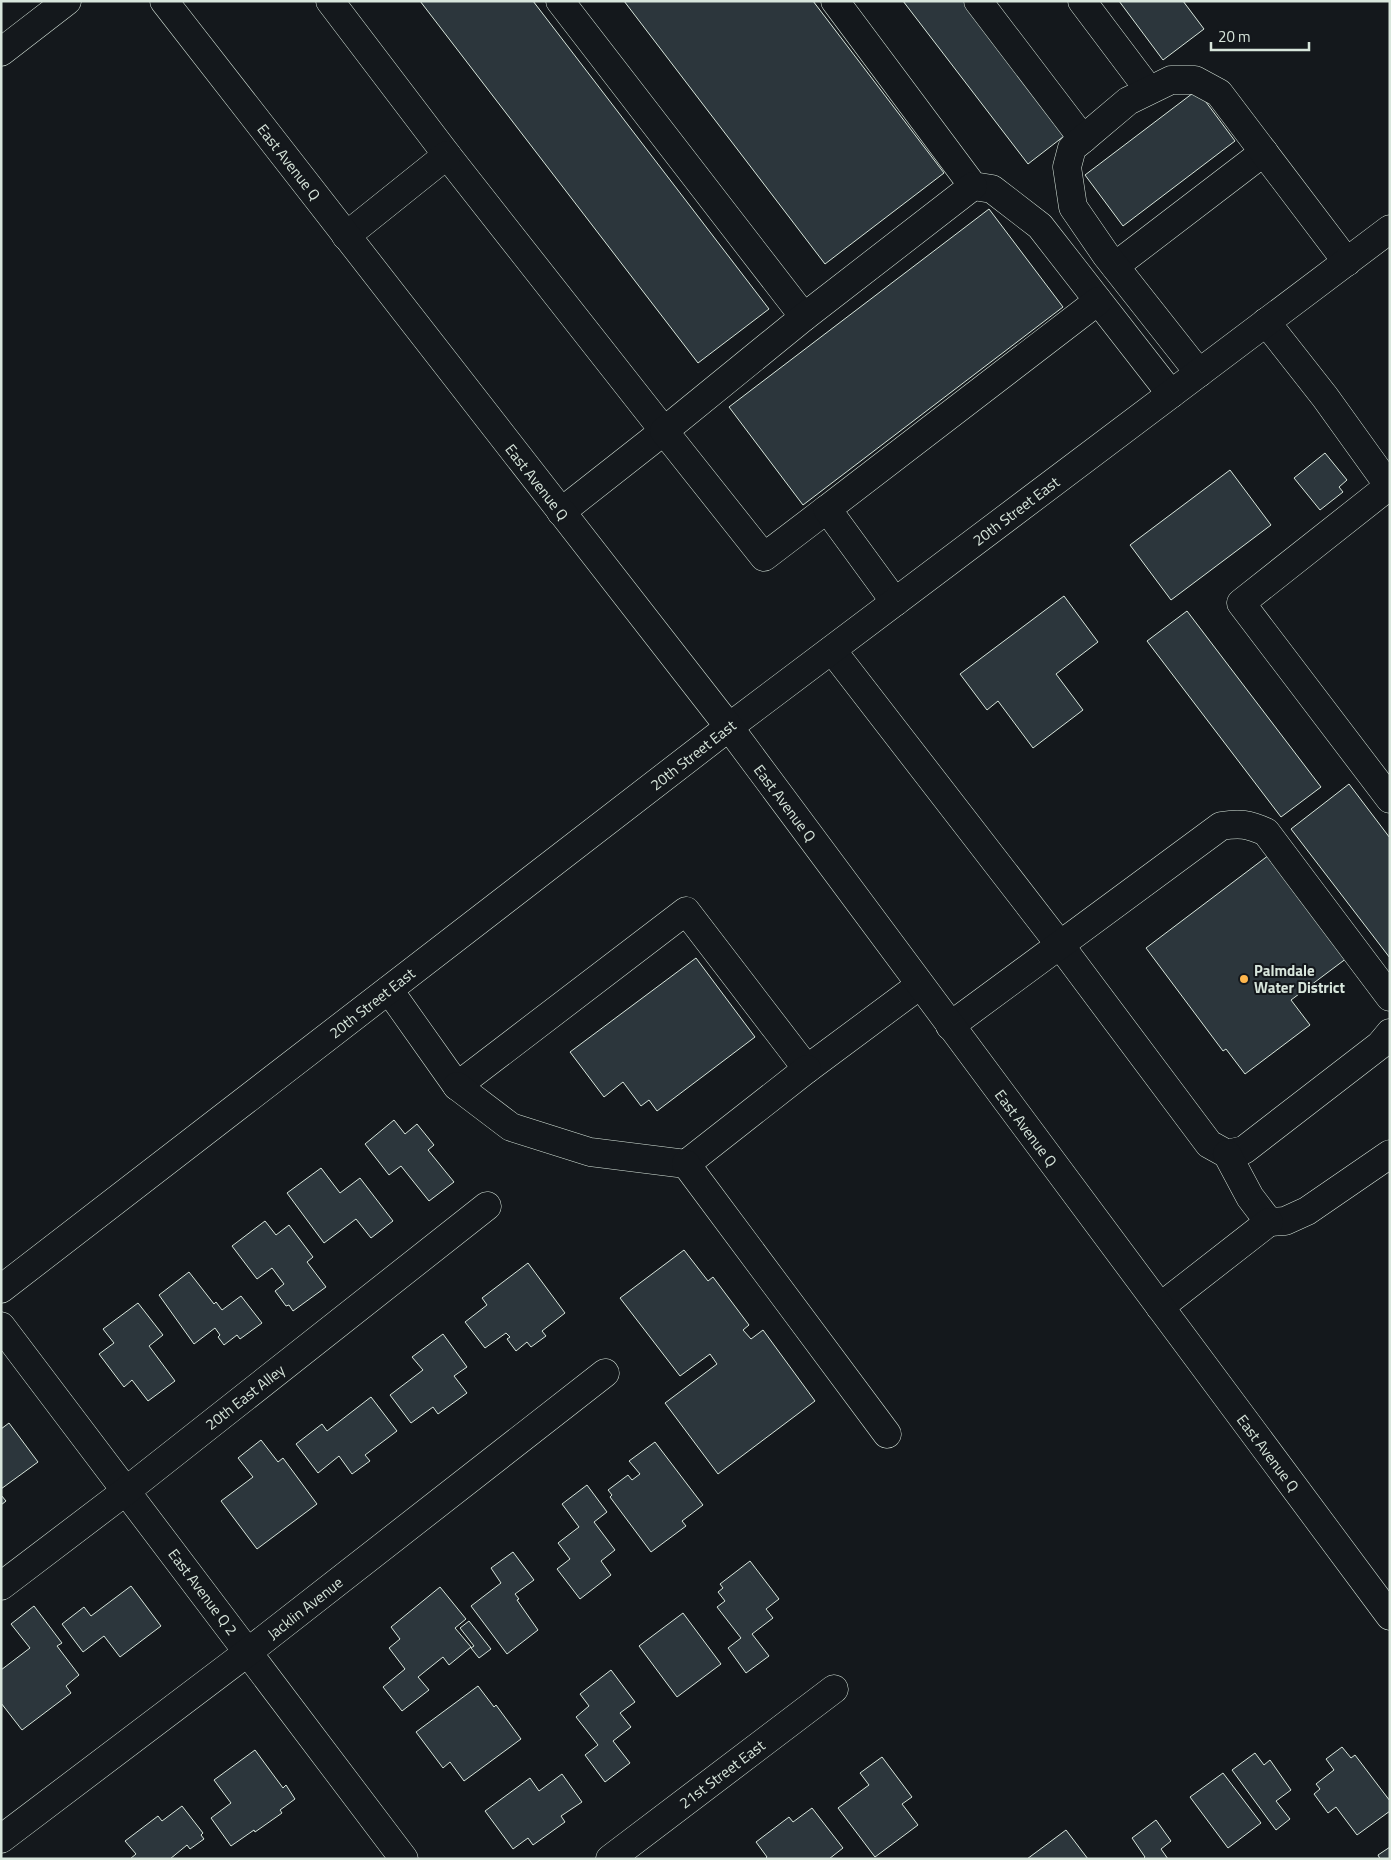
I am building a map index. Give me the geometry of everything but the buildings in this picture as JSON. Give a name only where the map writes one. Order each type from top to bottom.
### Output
[{"type":"street","points":[[1,52],[67,1]]},
{"type":"street","name":"East Avenue Q","points":[[164,1],[729,727],[1390,1616]]},
{"type":"street","points":[[330,1],[447,156],[764,557],[1098,302]]},
{"type":"street","points":[[560,1],[804,317]]},
{"type":"street","points":[[835,1],[973,186],[992,189],[1040,226],[1171,394]]},
{"type":"street","points":[[978,1],[1083,139]]},
{"type":"street","points":[[1082,1],[1149,90]]},
{"type":"street","points":[[1199,373],[1115,266],[1073,208],[1067,167],[1072,148],[1128,101],[1171,80],[1196,80],[1220,93],[1347,262]]},
{"type":"street","points":[[1115,266],[1264,152]]},
{"type":"street","points":[[346,236],[447,156]]},
{"type":"street","points":[[561,512],[804,317],[973,186]]},
{"type":"street","name":"20th Street East","points":[[1,1289],[729,727],[1390,229]]},
{"type":"street","points":[[1266,322],[1325,398],[1389,486],[1241,603],[1390,799]]},
{"type":"street","points":[[826,509],[896,602]]},
{"type":"street","points":[[832,650],[1060,945],[1209,1144],[1226,1154],[1250,1197],[1269,1222]]},
{"type":"street","points":[[950,1026],[1221,826],[1234,824],[1250,825],[1266,832],[1390,997]]},
{"type":"street","points":[[457,1086],[686,910],[807,1069]]},
{"type":"street","points":[[389,990],[457,1086],[511,1127],[590,1152],[686,1164],[807,1069],[920,985]]},
{"type":"street","points":[[1226,1154],[1244,1150],[1380,1045],[1390,1033]]},
{"type":"street","points":[[1160,1307],[1269,1222],[1285,1221],[1307,1211],[1390,1154]]},
{"type":"street","points":[[686,1164],[887,1434]]},
{"type":"street","name":"20th East Alley","points":[[1,1586],[126,1491],[487,1206]]},
{"type":"street","name":"East Avenue Q 2","points":[[1,1326],[404,1859]]},
{"type":"street","name":"Jacklin Avenue","points":[[1,1839],[248,1652],[605,1373]]},
{"type":"street","name":"21st Street East","points":[[610,1859],[834,1689]]},
{"type":"place","name":"Palmdale Water District","points":[[1244,979]]}]
